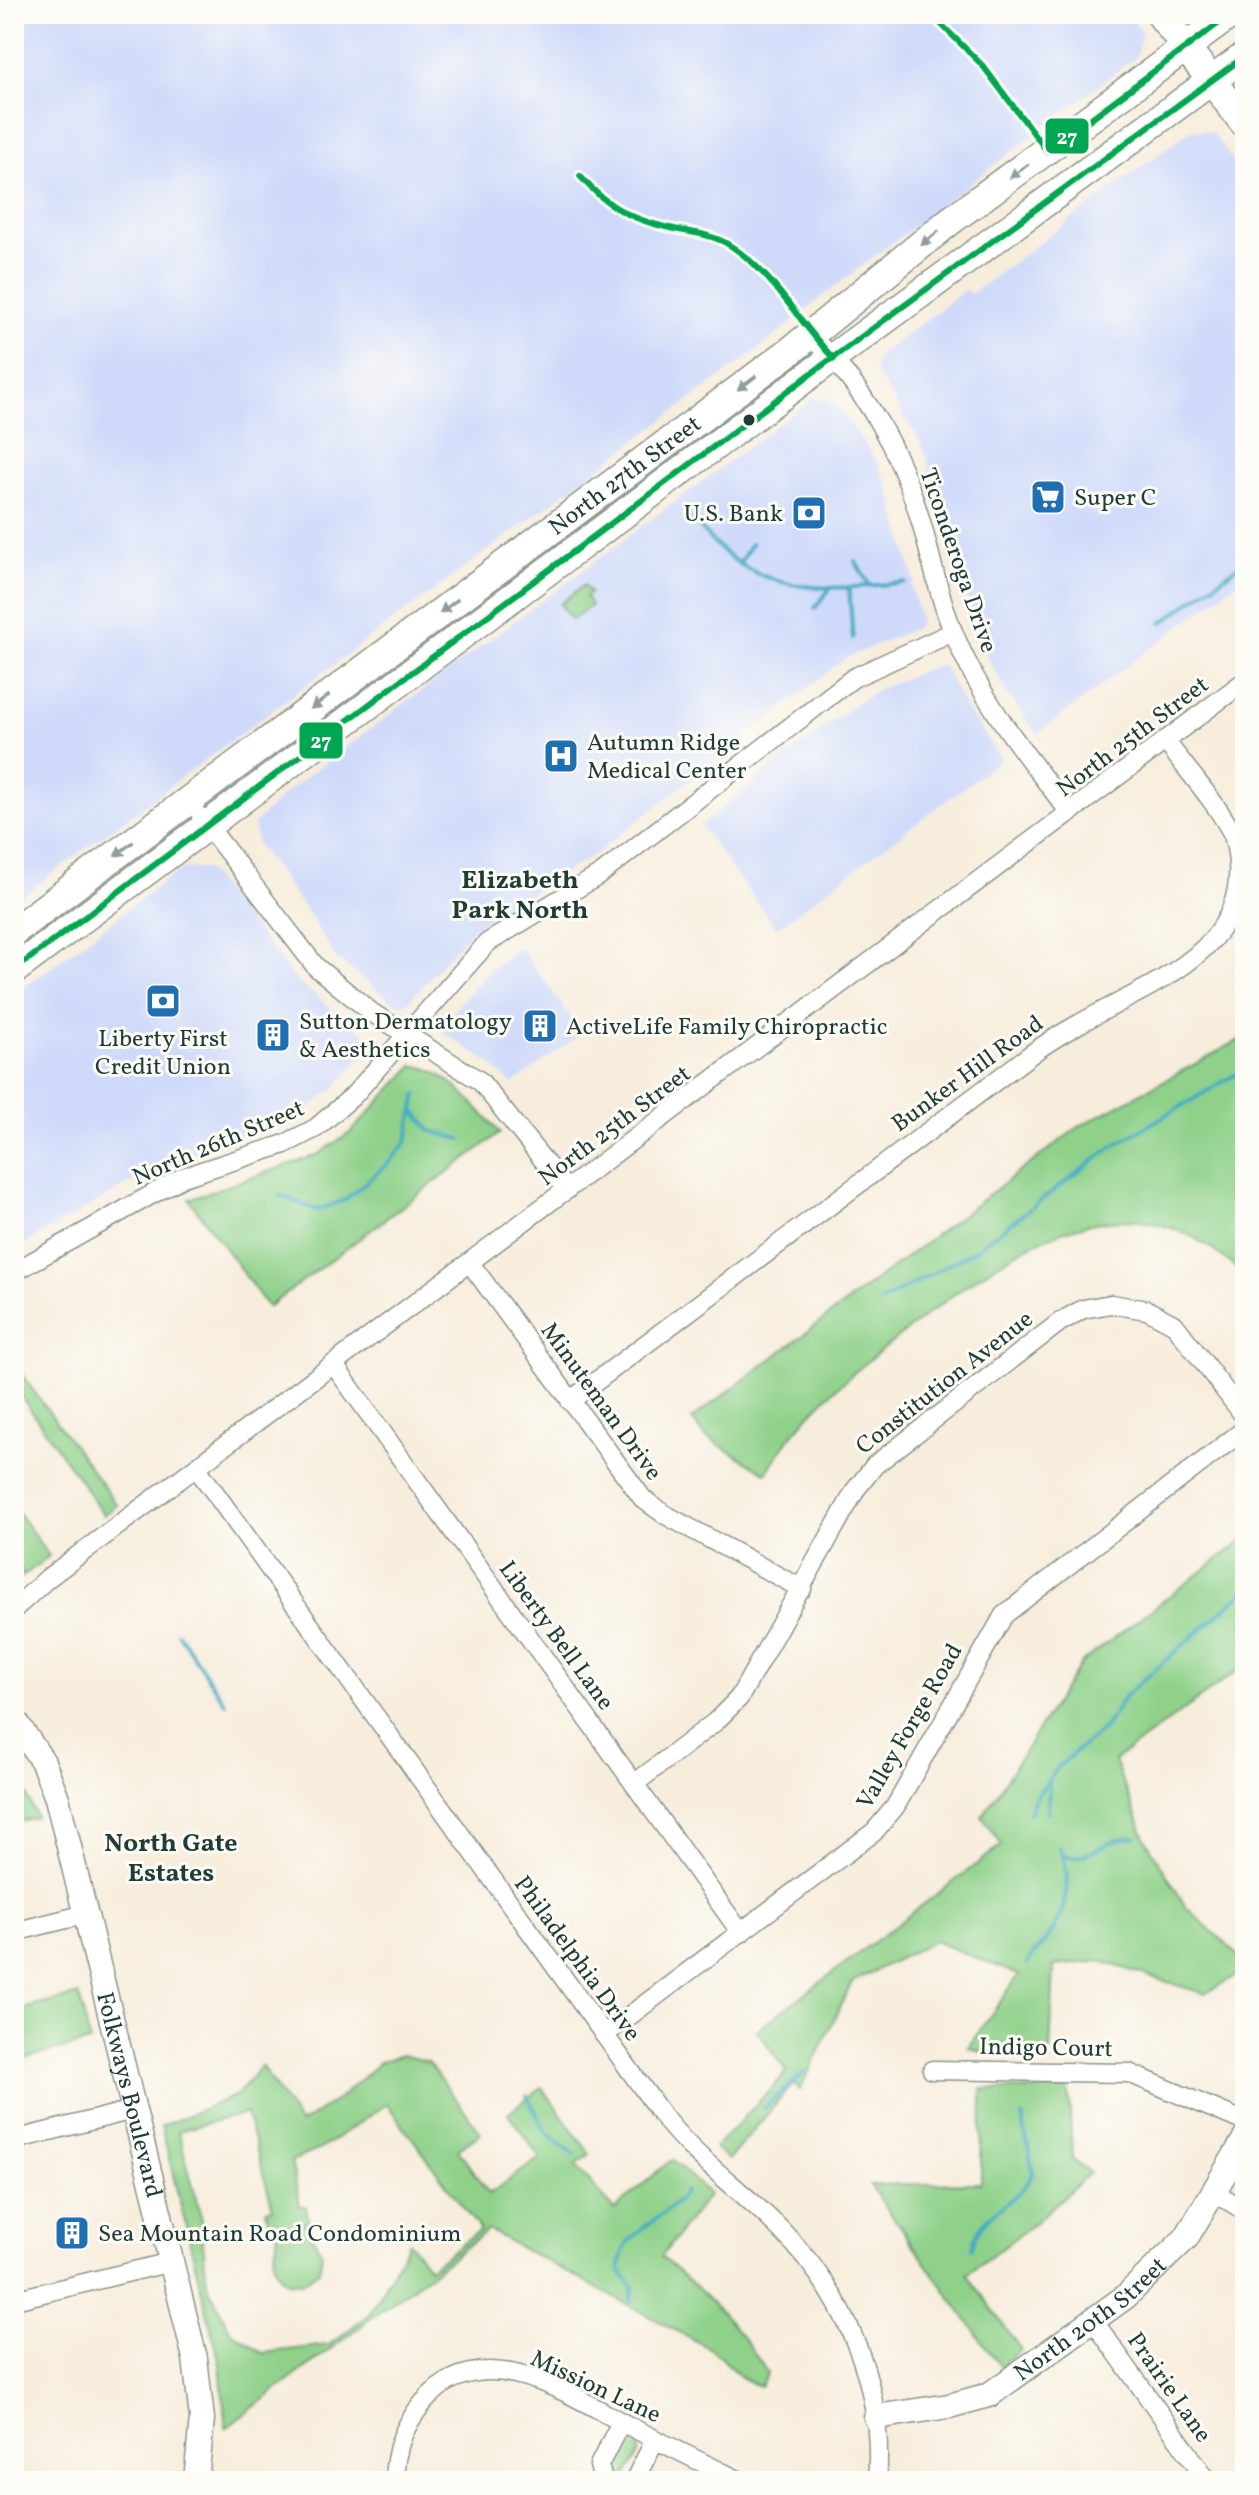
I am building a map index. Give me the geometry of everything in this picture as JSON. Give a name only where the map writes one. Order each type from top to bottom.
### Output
[{"type":"main road","points":[[1160,14],[1245,124]]},
{"type":"main road","points":[[1218,18],[1244,59]]},
{"type":"main road","name":"North 27th Street","points":[[14,931],[816,331],[950,221],[1187,47],[1218,18]]},
{"type":"main road","name":"North 27th Street","points":[[14,970],[834,359],[1244,59]]},
{"type":"street","name":"Ticonderoga Drive","points":[[816,331],[871,409],[897,457],[918,513],[953,632],[997,714],[1070,813]]},
{"type":"street","name":"North 26th Street","points":[[14,1272],[170,1183],[285,1144],[316,1128],[343,1107],[408,1035],[458,973],[496,936],[601,874],[853,678],[953,632]]},
{"type":"street","name":"North 25th Street","points":[[14,1609],[48,1578],[1245,681]]},
{"type":"street","name":"Bunker Hill Road","points":[[570,1401],[1034,1052],[1082,1022],[1194,964],[1223,938],[1235,917],[1242,890],[1238,847],[1223,820],[1165,740]]},
{"type":"street","points":[[193,797],[208,825],[316,967],[362,1006],[455,1062],[488,1088],[567,1190]]},
{"type":"street","name":"Minuteman Drive","points":[[470,1263],[630,1485],[651,1505],[802,1589]]},
{"type":"street","name":"Constitution Avenue","points":[[634,1784],[732,1707],[752,1679],[863,1478],[886,1453],[1060,1322],[1083,1309],[1127,1305],[1167,1319],[1185,1334],[1245,1417]]},
{"type":"street","name":"Liberty Bell Lane","points":[[334,1365],[741,1933]]},
{"type":"street","name":"Valley Forge Road","points":[[604,2035],[863,1841],[887,1819],[984,1644],[1015,1604],[1245,1429]]},
{"type":"street","name":"Philadelphia Drive","points":[[197,1468],[678,2135],[780,2229],[817,2272],[852,2333],[867,2375],[876,2417],[877,2481]]},
{"type":"street","name":"Folkways Boulevard","points":[[14,1719],[35,1748],[53,1786],[171,2262],[200,2394],[202,2433],[196,2481]]},
{"type":"street","points":[[14,1932],[86,1914]]},
{"type":"street","name":"Indigo Court","points":[[932,2070],[1129,2073],[1245,2122]]},
{"type":"street","points":[[14,2140],[133,2110]]},
{"type":"street","name":"North 20th Street","points":[[876,2417],[981,2399],[1011,2381],[1093,2320],[1169,2257],[1216,2193],[1245,2139]]},
{"type":"street","points":[[1216,2193],[1245,2211]]},
{"type":"street","points":[[14,2300],[171,2262]]},
{"type":"street","name":"Prairie Lane","points":[[1093,2320],[1208,2481]]},
{"type":"street","name":"Mission Lane","points":[[394,2481],[397,2451],[408,2423],[438,2388],[466,2375],[495,2371],[532,2377],[740,2481]]},
{"type":"street","points":[[603,2481],[599,2465],[621,2422]]},
{"type":"street","points":[[634,2481],[655,2440]]},
{"type":"shaded area","points":[[14,14],[1128,14],[1142,32],[1136,57],[833,288],[763,346],[14,902]]},
{"type":"shaded area","points":[[1191,130],[1212,132],[1245,177],[1245,577],[1037,734],[1005,690],[981,644],[923,446],[874,369],[877,357],[966,289],[971,294]]},
{"type":"shaded area","points":[[814,398],[830,400],[845,416],[877,462],[891,493],[915,582],[911,584],[920,620],[916,628],[846,658],[598,852],[473,929],[406,1004],[396,1004],[336,959],[308,913],[257,845],[254,824],[287,791]]},
{"type":"shaded area","points":[[938,665],[944,667],[965,707],[1002,759],[776,928],[700,826],[852,706],[880,688]]},
{"type":"shaded area","points":[[182,868],[206,869],[297,981],[367,1036],[371,1045],[336,1087],[294,1119],[165,1163],[14,1250],[14,995]]},
{"type":"shaded area","points":[[520,947],[582,1033],[512,1085],[490,1063],[444,1033],[441,1027],[485,974]]},
{"type":"green space","points":[[584,585],[590,593],[586,597],[591,605],[572,620],[560,604]]},
{"type":"green space","points":[[1245,1037],[1245,1277],[1202,1242],[1159,1224],[1116,1221],[1073,1229],[1030,1246],[989,1270],[868,1361],[813,1411],[766,1473],[703,1435],[692,1419],[1080,1126]]},
{"type":"green space","points":[[413,1066],[424,1067],[449,1081],[500,1133],[268,1307],[189,1199],[317,1155],[351,1132]]},
{"type":"green space","points":[[14,1364],[117,1505],[104,1515],[14,1386]]},
{"type":"green space","points":[[14,1507],[49,1556],[14,1583],[23,1574],[14,1561]]},
{"type":"green space","points":[[1245,1539],[1245,1665],[1114,1761],[1146,1840],[1186,1907],[1245,1962],[1245,1970],[1205,1994],[1101,1961],[1054,1966],[1050,2052],[980,2052],[968,2047],[1019,1975],[934,1941],[852,1982],[800,2090],[794,2083],[728,2160],[715,2148],[787,2072],[757,2030],[1002,1845],[982,1817],[1081,1663]]},
{"type":"green space","points":[[14,1765],[36,1817],[14,1823]]},
{"type":"green space","points":[[79,1995],[90,2042],[14,2061],[14,2011]]},
{"type":"green space","points":[[402,2055],[428,2062],[481,2133],[458,2150],[489,2194],[540,2158],[508,2113],[542,2088],[590,2154],[576,2165],[614,2210],[672,2159],[709,2194],[661,2257],[706,2296],[745,2340],[767,2373],[760,2387],[741,2377],[711,2349],[488,2230],[226,2428],[220,2364],[161,2126],[237,2095],[261,2066],[300,2124],[342,2096],[380,2062]],"holes":[[[387,2104],[480,2230],[429,2268],[409,2242],[369,2314],[329,2345],[262,2353],[230,2330],[207,2284],[202,2233],[205,2232],[178,2131],[246,2113],[273,2208],[266,2210],[270,2226],[277,2224],[274,2262],[287,2282],[302,2283],[320,2270],[322,2254],[304,2222],[309,2221],[306,2206],[300,2206],[291,2161],[320,2149]]]},
{"type":"green space","points":[[982,2089],[1069,2090],[1072,2158],[1090,2173],[1032,2225],[967,2274],[1021,2350],[1000,2366],[870,2185],[981,2183]]},
{"type":"green space","points":[[628,2437],[637,2440],[640,2452],[626,2477],[616,2480],[611,2477],[611,2460],[616,2449]]},
{"type":"waterway","points":[[692,517],[714,543],[737,562],[761,575],[787,583],[843,588],[905,582]]},
{"type":"waterway","points":[[739,564],[751,544]]},
{"type":"waterway","points":[[855,561],[870,586]]},
{"type":"waterway","points":[[1162,623],[1245,561]]},
{"type":"waterway","points":[[815,608],[830,589]]},
{"type":"waterway","points":[[849,589],[853,638]]},
{"type":"waterway","points":[[880,1302],[975,1250],[1113,1146],[1245,1069]]},
{"type":"waterway","points":[[279,1195],[317,1210],[345,1200],[390,1162],[407,1141],[417,1094]]},
{"type":"waterway","points":[[414,1110],[431,1131],[461,1139]]},
{"type":"waterway","points":[[1029,1813],[1036,1797],[1059,1766],[1105,1727],[1126,1695],[1245,1591]]},
{"type":"waterway","points":[[178,1633],[225,1703]]},
{"type":"waterway","points":[[1048,1812],[1049,1783]]},
{"type":"waterway","points":[[1064,1855],[1090,1853],[1115,1841],[1135,1837]]},
{"type":"waterway","points":[[1027,1964],[1054,1929],[1063,1907],[1067,1882],[1064,1858],[1059,1847]]},
{"type":"waterway","points":[[764,2108],[804,2073]]},
{"type":"waterway","points":[[527,2096],[547,2133],[574,2154]]},
{"type":"waterway","points":[[972,2248],[984,2223],[1019,2193],[1033,2172],[1022,2117]]},
{"type":"waterway","points":[[631,2300],[633,2288],[620,2270],[626,2245],[685,2191]]},
{"type":"transit line","name":"27","points":[[931,14],[983,66],[1047,151],[1231,14]]},
{"type":"transit line","name":"27","points":[[14,970],[812,373],[1245,56]]},
{"type":"transit line","name":"27","points":[[580,176],[601,197],[624,212],[650,223],[715,238],[742,254],[771,282],[834,359]]},
{"type":"place","name":"Super C","points":[[1048,497]]},
{"type":"place","name":"U.S. Bank","points":[[809,513]]},
{"type":"place","name":"Autumn Ridge Medical Center","points":[[561,756]]},
{"type":"place","name":"Liberty First Credit Union","points":[[163,1001]]},
{"type":"place","name":"ActiveLife Family Chiropractic","points":[[540,1026]]},
{"type":"place","name":"Sutton Dermatology & Aesthetics","points":[[273,1035]]},
{"type":"place","name":"Sea Mountain Road Condominium","points":[[72,2233]]},
{"type":"district","name":"Elizabeth Park North","points":[[520,894]]},
{"type":"district","name":"North Gate Estates","points":[[171,1857]]}]
